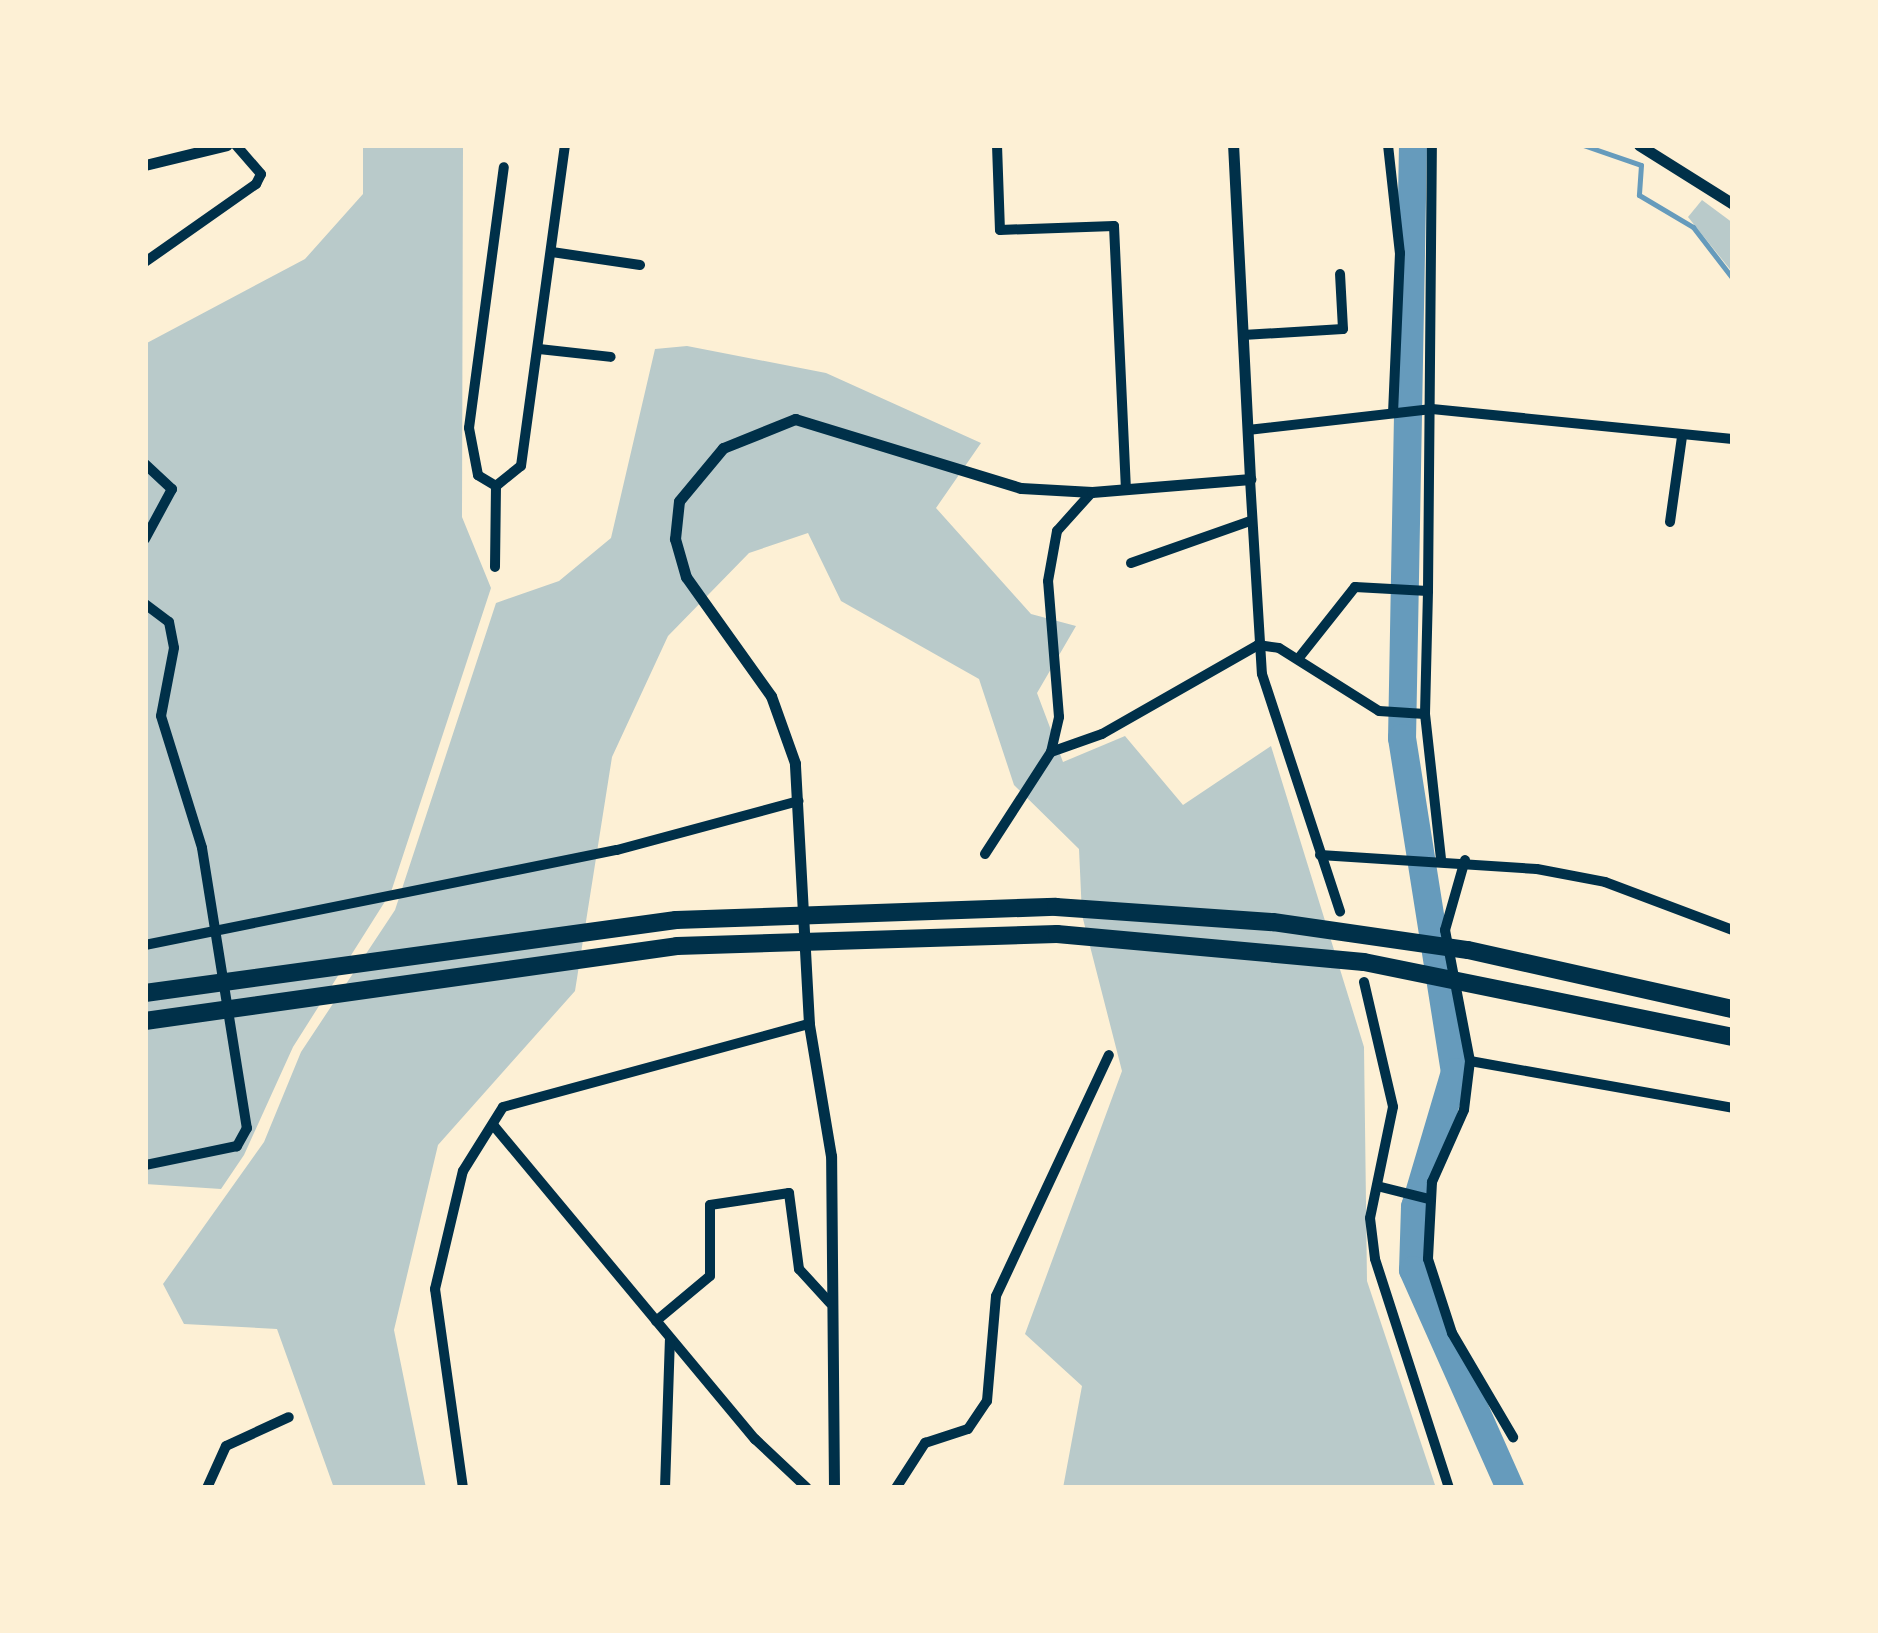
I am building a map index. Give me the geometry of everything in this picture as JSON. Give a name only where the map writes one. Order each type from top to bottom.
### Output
[{"type":"highway","points":[[145,993],[551,933],[813,910],[1056,907],[1354,934],[1468,950],[1733,1010]]},
{"type":"highway","points":[[145,1021],[546,960],[816,938],[1057,934],[1364,962],[1472,979],[1733,1038]]},
{"type":"street","points":[[145,166],[228,145]]},
{"type":"street","points":[[145,262],[256,184],[262,174],[236,145]]},
{"type":"street","points":[[494,567],[496,486],[521,466],[565,145]]},
{"type":"street","points":[[997,145],[1000,230],[1114,226],[1126,489]]},
{"type":"street","points":[[1233,145],[1258,645],[1340,911]]},
{"type":"street","points":[[1388,145],[1400,254],[1393,411]]},
{"type":"street","points":[[1432,145],[1432,409],[1423,714],[1437,858]]},
{"type":"street","points":[[1639,145],[1733,204]]},
{"type":"street","points":[[496,486],[478,475],[470,428],[504,167]]},
{"type":"street","points":[[552,252],[640,265]]},
{"type":"street","points":[[1243,335],[1343,329],[1340,274]]},
{"type":"street","points":[[538,349],[611,358]]},
{"type":"street","points":[[1248,430],[1432,409],[1682,437],[1733,439]]},
{"type":"street","points":[[834,1488],[830,1156],[808,1024],[798,801],[771,696],[686,577],[675,539],[694,475],[722,448],[795,419],[1021,488],[1092,492],[1250,479]]},
{"type":"street","points":[[1670,522],[1682,437]]},
{"type":"street","points":[[145,464],[172,489],[145,539]]},
{"type":"street","points":[[985,854],[1050,752],[1058,717],[1048,581],[1057,531],[1092,492]]},
{"type":"street","points":[[1131,562],[1250,521]]},
{"type":"street","points":[[1298,659],[1355,587],[1428,591]]},
{"type":"street","points":[[145,604],[168,622],[174,648],[160,716],[202,848],[246,1128],[237,1146],[145,1165]]},
{"type":"street","points":[[1050,752],[1102,734],[1258,645],[1298,659],[1389,712],[1423,714]]},
{"type":"street","points":[[145,945],[617,850],[798,801]]},
{"type":"street","points":[[1320,854],[1466,860],[1605,882],[1733,930]]},
{"type":"street","points":[[1466,860],[1445,930],[1470,1061],[1464,1110],[1429,1198],[1434,1289],[1494,1419],[1513,1438]]},
{"type":"street","points":[[1364,982],[1393,1108],[1377,1186],[1375,1259],[1449,1488]]},
{"type":"street","points":[[463,1488],[436,1289],[464,1170],[504,1107],[582,1079],[808,1024]]},
{"type":"street","points":[[896,1488],[925,1442],[968,1428],[987,1401],[996,1296],[1109,1055]]},
{"type":"street","points":[[1470,1061],[1733,1108]]},
{"type":"street","points":[[494,1126],[670,1339],[807,1488]]},
{"type":"street","points":[[1377,1186],[1429,1198]]},
{"type":"street","points":[[656,1322],[710,1276],[710,1205],[789,1194],[799,1269],[830,1302]]},
{"type":"street","points":[[664,1488],[670,1339]]},
{"type":"street","points":[[207,1488],[226,1446],[289,1416]]},
{"type":"shaded area","points":[[363,145],[463,145],[462,517],[491,588],[391,892],[293,1047],[244,1155],[221,1189],[145,1184],[145,344],[305,259],[363,194]]},
{"type":"shaded area","points":[[1702,200],[1733,223],[1733,273],[1688,217]]},
{"type":"shaded area","points":[[687,346],[826,373],[981,443],[936,508],[1031,614],[1076,626],[1037,693],[1063,762],[1125,736],[1183,805],[1271,746],[1364,1047],[1367,1281],[1436,1488],[1063,1488],[1082,1386],[1025,1334],[1122,1071],[1082,915],[1079,849],[1014,785],[979,679],[841,601],[808,533],[749,553],[668,636],[612,757],[575,991],[438,1145],[394,1330],[426,1488],[334,1488],[277,1329],[184,1324],[163,1284],[264,1142],[301,1052],[395,910],[496,603],[559,581],[611,538],[655,349]]},
{"type":"waterway","points":[[1413,145],[1402,738],[1455,1072],[1415,1207],[1413,1270],[1510,1488]]},
{"type":"waterway","points":[[1583,145],[1641,165],[1639,195],[1693,227],[1733,279]]}]
